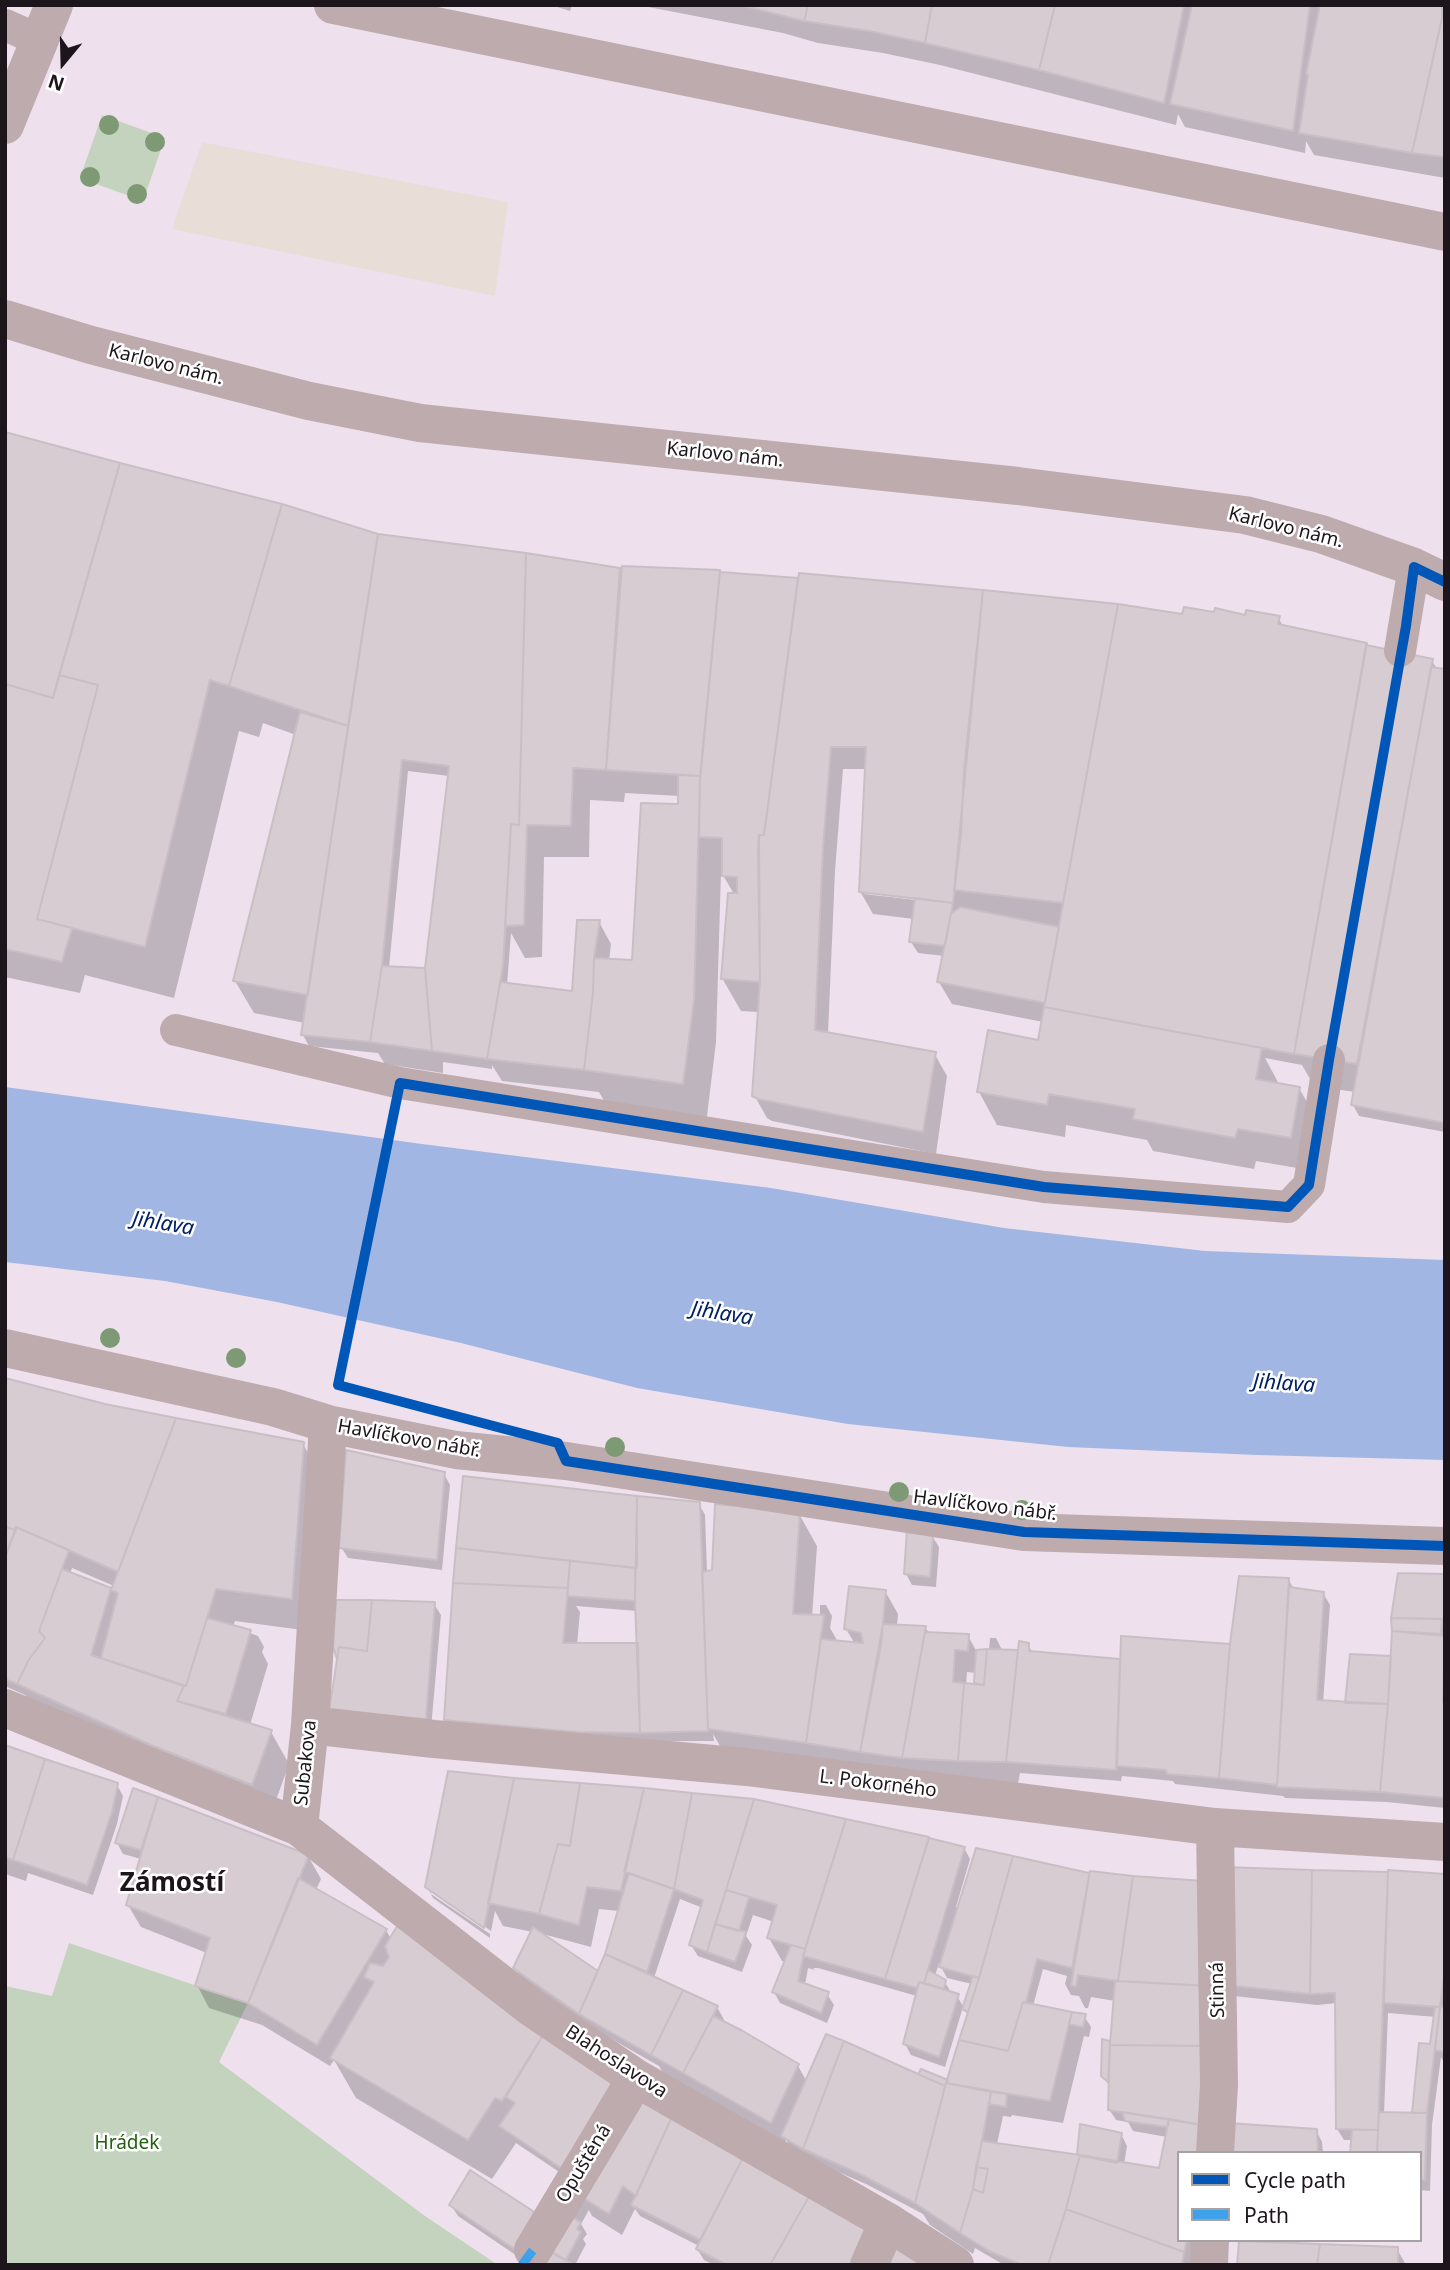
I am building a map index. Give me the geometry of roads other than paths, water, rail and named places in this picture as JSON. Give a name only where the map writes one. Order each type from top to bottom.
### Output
[{"type":"street","points":[[5,125],[22,33],[54,5]]},
{"type":"street","points":[[332,5],[1445,232]]},
{"type":"street","name":"Karlovo nám.","points":[[5,319],[90,345],[309,401],[420,423],[1018,486],[1245,515],[1321,534],[1429,574]]},
{"type":"street","name":"Havlíčkovo nábř.","points":[[5,1348],[272,1407],[328,1424],[456,1450],[566,1461],[1024,1532],[1445,1546]]},
{"type":"street","name":"Subakova","points":[[5,1708],[299,1827],[310,1725],[328,1424]]},
{"type":"street","name":"L. Pokorného","points":[[310,1725],[747,1768],[1215,1827],[1445,1842]]},
{"type":"street","name":"Blahoslavova","points":[[299,1827],[532,2008],[636,2078],[888,2222],[955,2265]]},
{"type":"street","name":"Stinná","points":[[1215,1827],[1219,2085],[1215,2151]]},
{"type":"street","name":"Opuštěná","points":[[533,2250],[636,2078]]},
{"type":"street","points":[[869,2265],[888,2222]]},
{"type":"street","points":[[1209,2265],[1210,2242]]},
{"type":"lane","points":[[1400,651],[1429,574]]},
{"type":"lane","points":[[176,1030],[400,1083],[1044,1187],[1288,1207],[1309,1185],[1329,1060]]},
{"type":"water","name":"Jihlava","points":[[5,1087],[771,1188],[1004,1228],[1205,1251],[1445,1260],[1445,1460],[1068,1447],[848,1424],[637,1388],[461,1343],[277,1302],[165,1281],[5,1262]]},
{"type":"district","name":"Zámostí","points":[[172,1884]]},
{"type":"park label","name":"Hrádek","points":[[127,2144]]}]
